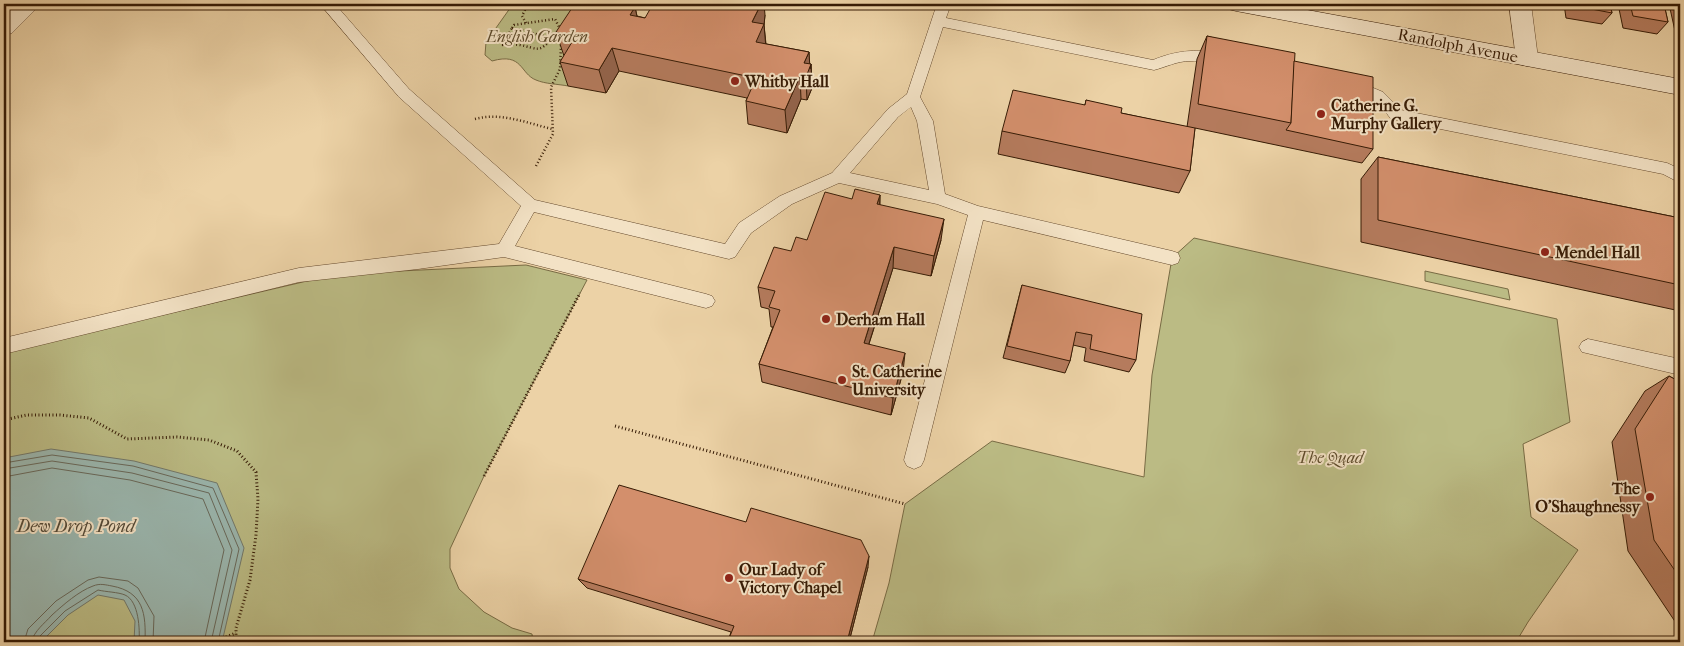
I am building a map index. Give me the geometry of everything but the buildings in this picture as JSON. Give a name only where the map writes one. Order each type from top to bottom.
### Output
[{"type":"main road","points":[[5,25],[30,4]]},
{"type":"main road","name":"Randolph Avenue","points":[[1236,4],[1680,87]]},
{"type":"main road","points":[[1520,4],[1527,58]]},
{"type":"lane","points":[[327,4],[404,93],[530,205],[729,252],[745,228],[778,205],[838,177],[893,113],[913,97],[944,4]]},
{"type":"lane","points":[[939,21],[1154,65],[1179,55],[1200,55],[1238,62]]},
{"type":"lane","points":[[1334,81],[1353,84],[1374,92],[1388,102],[1396,115],[1667,169],[1680,177]]},
{"type":"lane","points":[[913,97],[925,121],[938,198]]},
{"type":"lane","points":[[838,177],[938,198],[977,212],[1172,258]]},
{"type":"lane","points":[[504,250],[530,205]]},
{"type":"lane","points":[[914,460],[977,212]]},
{"type":"lane","points":[[4,346],[299,274],[504,250],[706,301]]},
{"type":"lane","points":[[1588,347],[1680,368]]},
{"type":"path","points":[[526,23],[522,16],[528,4]]},
{"type":"path","points":[[557,36],[552,38],[545,48],[535,51],[518,44],[502,45],[514,25],[555,19],[562,34]]},
{"type":"path","points":[[512,28],[552,38]]},
{"type":"path","points":[[536,166],[553,134],[551,87],[560,69],[562,41]]},
{"type":"path","points":[[475,119],[482,116],[496,117],[553,129]]},
{"type":"path","points":[[484,476],[591,272]]},
{"type":"path","points":[[4,420],[27,415],[60,415],[90,418],[127,439],[177,437],[209,440],[237,450],[256,472],[258,500],[250,580],[236,633],[236,642]]},
{"type":"path","points":[[615,426],[904,504]]},
{"type":"path","points":[[213,642],[236,633]]},
{"type":"green space","name":"English Garden","points":[[513,4],[594,4],[607,15],[568,86],[536,80],[515,61],[502,59],[492,61],[485,55],[486,42]]},
{"type":"green space","name":"The Quad","points":[[1194,238],[1557,319],[1570,422],[1523,444],[1531,517],[1578,550],[1516,642],[872,642],[889,583],[905,504],[992,441],[1144,477],[1152,375],[1172,258]]},
{"type":"green space","points":[[526,265],[587,280],[484,476],[450,549],[450,568],[459,589],[484,612],[512,628],[532,634],[533,642],[4,642],[4,352],[337,274]]},
{"type":"green space","points":[[1425,271],[1508,289],[1510,300],[1425,281]]},
{"type":"water","name":"Dew Drop Pond","points":[[51,449],[134,461],[217,483],[244,548],[222,642],[134,642],[135,621],[124,600],[98,595],[68,615],[41,642],[4,642],[4,458]]},
{"type":"place","name":"Whitby Hall","points":[[735,81]]},
{"type":"place","name":"Catherine G. Murphy Gallery","points":[[1321,114]]},
{"type":"place","name":"Mendel Hall","points":[[1545,252]]},
{"type":"place","name":"Derham Hall","points":[[826,319]]},
{"type":"place","name":"St. Catherine University","points":[[842,380]]},
{"type":"place","name":"The O'Shaughnessy","points":[[1650,497]]},
{"type":"place","name":"Our Lady of Victory Chapel","points":[[729,578]]}]
